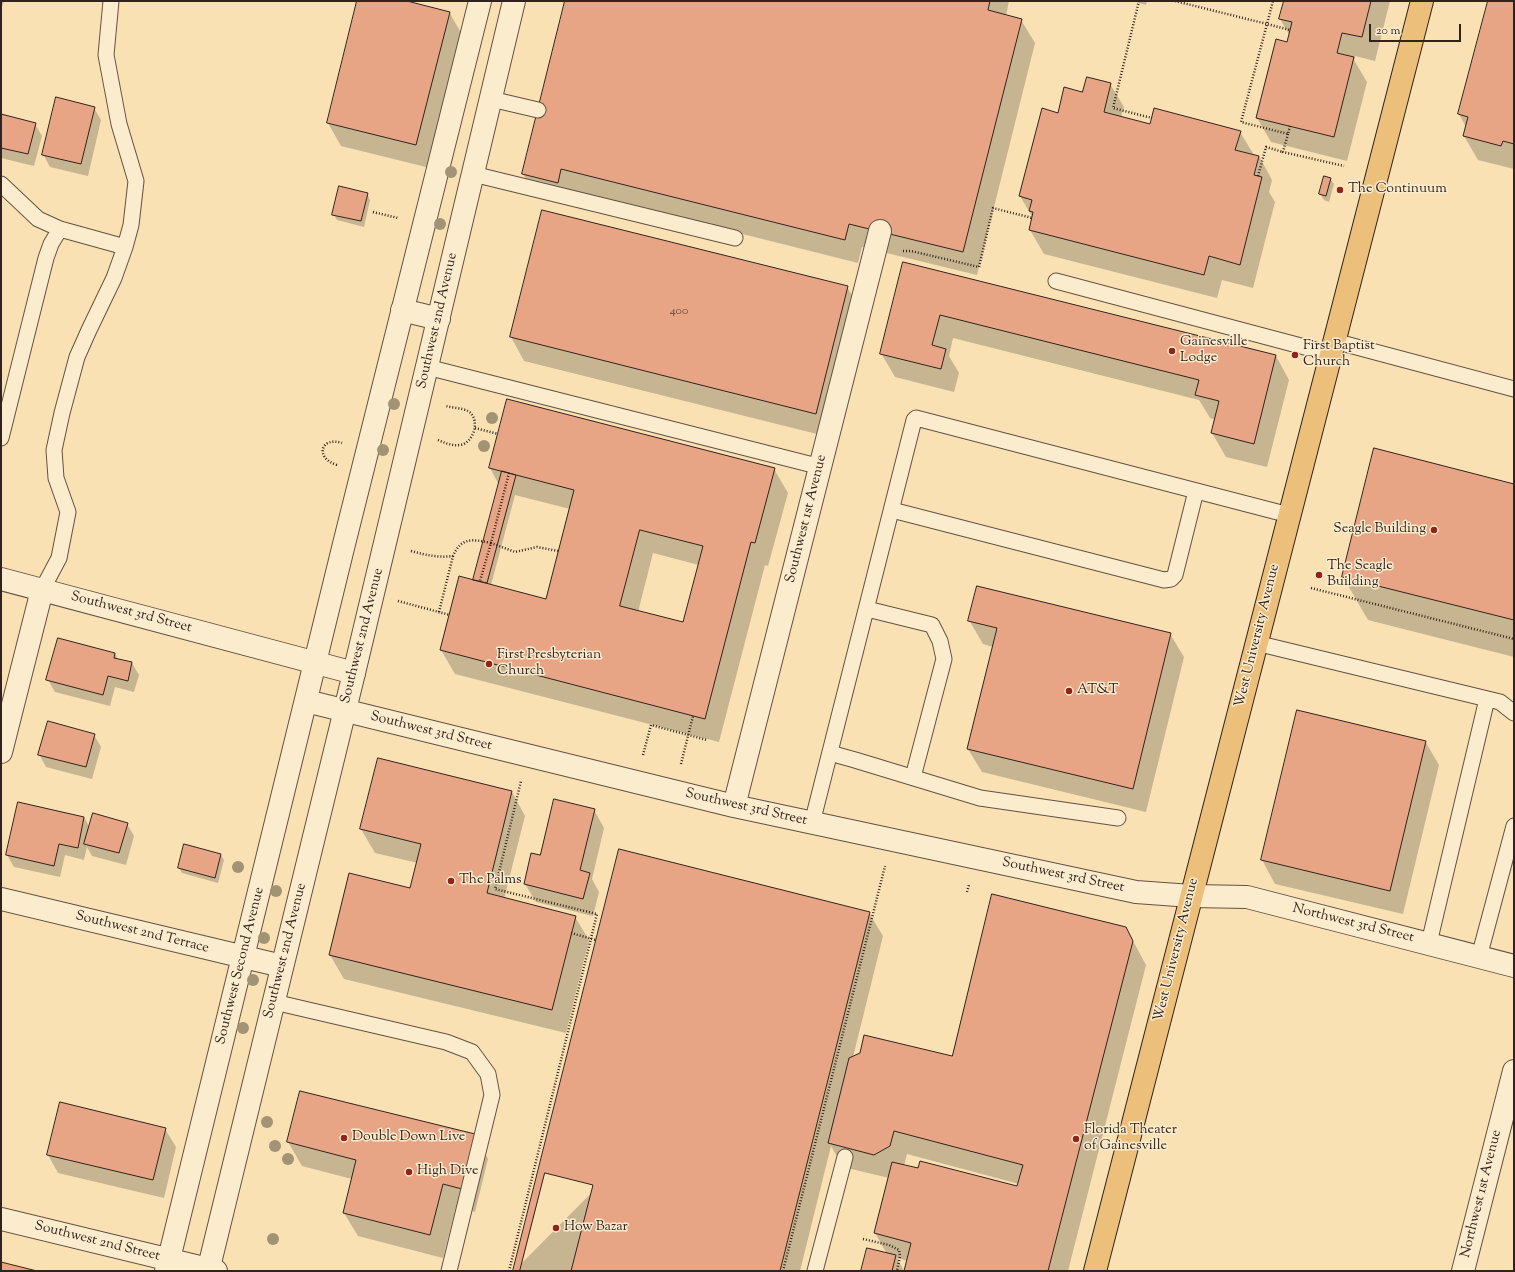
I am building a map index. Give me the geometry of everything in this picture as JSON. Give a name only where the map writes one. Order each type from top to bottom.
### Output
[{"type":"main road","name":"West University Avenue","points":[[1095,1271],[1422,1]]},
{"type":"street","points":[[315,662],[480,1]]},
{"type":"street","name":"Southwest 2nd Avenue","points":[[211,1270],[282,966],[354,673],[514,1]]},
{"type":"street","name":"Southwest 1st Avenue","points":[[734,806],[880,231]]},
{"type":"street","points":[[402,310],[439,319]]},
{"type":"street","name":"Southwest 3rd Street","points":[[1,579],[354,673]]},
{"type":"street","points":[[1,752],[42,590]]},
{"type":"street","name":"Southwest Second Avenue","points":[[168,1265],[315,662]]},
{"type":"street","name":"Southwest 3rd Street","points":[[306,700],[734,806],[1136,892],[1191,896]]},
{"type":"street","name":"Northwest 3rd Street","points":[[1191,896],[1247,898],[1429,943],[1514,966]]},
{"type":"street","name":"Southwest 2nd Terrace","points":[[1,899],[282,966]]},
{"type":"street","name":"Northwest 1st Avenue","points":[[1463,1271],[1514,1071]]},
{"type":"street","name":"Southwest 2nd Street","points":[[1,1219],[168,1265],[211,1270]]},
{"type":"lane","points":[[42,590],[60,558],[68,512],[56,478],[54,450],[62,413],[77,357],[114,278],[131,225],[136,181],[119,124],[106,55],[111,1]]},
{"type":"lane","points":[[491,99],[538,110]]},
{"type":"lane","points":[[473,174],[735,238]]},
{"type":"lane","points":[[1,184],[38,219],[60,229],[125,247]]},
{"type":"lane","points":[[1,438],[46,258],[51,244],[60,229]]},
{"type":"lane","points":[[1056,281],[1333,348],[1514,389]]},
{"type":"lane","points":[[427,367],[820,467]]},
{"type":"lane","points":[[812,823],[914,420],[919,417],[1290,515]]},
{"type":"lane","points":[[892,510],[1164,580],[1170,579],[1175,575],[1196,491]]},
{"type":"lane","points":[[867,609],[932,625],[940,641],[944,659],[914,777]]},
{"type":"lane","points":[[1256,643],[1500,702],[1514,713]]},
{"type":"lane","points":[[1429,943],[1487,699]]},
{"type":"lane","points":[[830,753],[980,798],[1118,818]]},
{"type":"lane","points":[[1479,957],[1514,826]]},
{"type":"lane","points":[[274,1002],[446,1042],[472,1052],[488,1074],[492,1095],[449,1271]]},
{"type":"lane","points":[[815,1271],[845,1157]]},
{"type":"path","points":[[1139,1],[1113,108],[1152,118]]},
{"type":"path","points":[[1175,1],[1290,30]]},
{"type":"path","points":[[1273,1],[1241,122],[1288,134]]},
{"type":"path","points":[[1283,152],[1290,126]]},
{"type":"path","points":[[1258,176],[1266,147],[1344,166]]},
{"type":"path","points":[[899,254],[906,250],[979,267],[994,208],[1032,218]]},
{"type":"path","points":[[373,212],[404,220]]},
{"type":"path","points":[[438,440],[448,444],[461,445],[471,438],[475,428],[475,423],[471,414],[467,410],[446,406]]},
{"type":"path","points":[[475,428],[498,434]]},
{"type":"path","points":[[342,466],[331,463],[325,459],[322,455],[322,450],[325,445],[330,442],[337,441],[348,444]]},
{"type":"path","points":[[480,581],[509,473]]},
{"type":"path","points":[[439,612],[453,556],[458,546],[464,542],[479,540],[515,552],[537,547],[558,551]]},
{"type":"path","points":[[411,551],[442,558],[453,556]]},
{"type":"path","points":[[1311,588],[1514,640]]},
{"type":"path","points":[[398,601],[450,615]]},
{"type":"path","points":[[681,764],[693,716]]},
{"type":"path","points":[[643,755],[651,725],[707,740]]},
{"type":"path","points":[[509,1271],[597,914],[495,889],[522,777]]},
{"type":"path","points":[[783,1271],[885,865]]},
{"type":"path","points":[[967,892],[969,885]]},
{"type":"path","points":[[571,933],[596,940]]},
{"type":"path","points":[[862,1239],[889,1245],[899,1250],[900,1256],[897,1271]]},
{"type":"building","points":[[357,1],[407,1],[450,12],[416,145],[327,123]]},
{"type":"building","points":[[565,1],[990,1],[988,10],[1022,19],[963,252],[849,224],[845,240],[561,169],[558,183],[522,174]]},
{"type":"building","points":[[1284,1],[1371,1],[1362,37],[1342,33],[1337,53],[1354,57],[1334,137],[1256,118],[1276,39],[1287,42],[1292,22],[1279,19]]},
{"type":"building","points":[[1488,1],[1514,1],[1514,144],[1503,141],[1501,146],[1463,136],[1468,117],[1458,114]]},
{"type":"building","points":[[1087,77],[1111,83],[1104,112],[1150,124],[1154,108],[1241,131],[1235,150],[1259,156],[1254,175],[1262,177],[1240,265],[1209,256],[1204,275],[1029,230],[1033,212],[1029,211],[1032,200],[1019,196],[1042,108],[1058,113],[1064,87],[1082,92]]},
{"type":"building","points":[[56,97],[95,107],[81,164],[42,155]]},
{"type":"building","points":[[1,114],[36,123],[28,154],[1,148]]},
{"type":"building","points":[[1324,176],[1331,178],[1326,196],[1319,194]]},
{"type":"building","points":[[339,186],[368,193],[361,221],[332,215]]},
{"type":"building","points":[[542,210],[848,286],[816,414],[510,337]]},
{"type":"building","name":"Gainesville Lodge","points":[[903,262],[1276,355],[1254,444],[1211,433],[1219,401],[1195,395],[1199,380],[940,315],[932,345],[946,349],[941,369],[880,354]]},
{"type":"building","points":[[507,399],[775,468],[755,543],[751,542],[705,719],[440,650],[459,576],[546,599],[574,490],[489,468]],"holes":[[[640,530],[703,546],[683,622],[620,606]]]},
{"type":"building","name":"Seagle Building","points":[[1374,448],[1514,484],[1514,620],[1342,577]]},
{"type":"building","points":[[502,471],[516,475],[487,583],[473,580]]},
{"type":"building","name":"AT&T","points":[[977,586],[1171,633],[1133,789],[967,749],[997,628],[968,621]]},
{"type":"building","points":[[58,638],[115,653],[114,658],[132,662],[128,681],[108,676],[103,695],[46,680]]},
{"type":"building","points":[[1297,710],[1426,741],[1390,891],[1261,860]]},
{"type":"building","points":[[48,721],[95,734],[86,767],[38,755]]},
{"type":"building","name":"The Palms","points":[[378,758],[512,791],[487,893],[576,916],[552,1010],[329,955],[349,873],[410,888],[421,844],[360,829]]},
{"type":"building","points":[[554,799],[595,809],[580,870],[590,873],[583,899],[524,884],[531,853],[540,855]]},
{"type":"building","points":[[18,802],[84,817],[78,848],[59,844],[54,866],[6,855]]},
{"type":"building","points":[[93,813],[128,823],[119,853],[84,844]]},
{"type":"building","points":[[184,844],[221,854],[215,878],[178,868]]},
{"type":"building","points":[[619,849],[870,912],[780,1271],[513,1271]]},
{"type":"building","points":[[992,894],[1126,927],[1133,941],[1048,1271],[904,1271],[911,1243],[874,1233],[892,1162],[918,1168],[920,1161],[1017,1186],[1023,1165],[894,1131],[890,1146],[874,1155],[828,1143],[849,1058],[860,1053],[864,1035],[952,1056]]},
{"type":"building","name":"High Dive","points":[[300,1091],[475,1134],[462,1189],[443,1184],[430,1235],[343,1213],[356,1160],[287,1142]]},
{"type":"building","points":[[60,1102],[166,1128],[153,1180],[47,1155]]},
{"type":"building","name":"How Bazar","points":[[545,1173],[593,1185],[571,1271],[520,1271]]},
{"type":"building","points":[[867,1248],[896,1255],[892,1271],[861,1271]]},
{"type":"building","points":[[1,1262],[37,1271],[1,1271]]},
{"type":"place","name":"The Continuum","points":[[1340,190]]},
{"type":"place","name":"Gainesville Lodge","points":[[1172,351]]},
{"type":"place","name":"First Baptist Church","points":[[1295,355]]},
{"type":"place","name":"Seagle Building","points":[[1434,530]]},
{"type":"place","name":"The Seagle Building","points":[[1319,575]]},
{"type":"place","name":"First Presbyterian Church","points":[[489,664]]},
{"type":"place","name":"AT&T","points":[[1069,691]]},
{"type":"place","name":"The Palms","points":[[451,881]]},
{"type":"place","name":"Double Down Live","points":[[344,1138]]},
{"type":"place","name":"Florida Theater of Gainesville","points":[[1076,1139]]},
{"type":"place","name":"High Dive","points":[[409,1172]]},
{"type":"place","name":"How Bazar","points":[[556,1228]]}]
